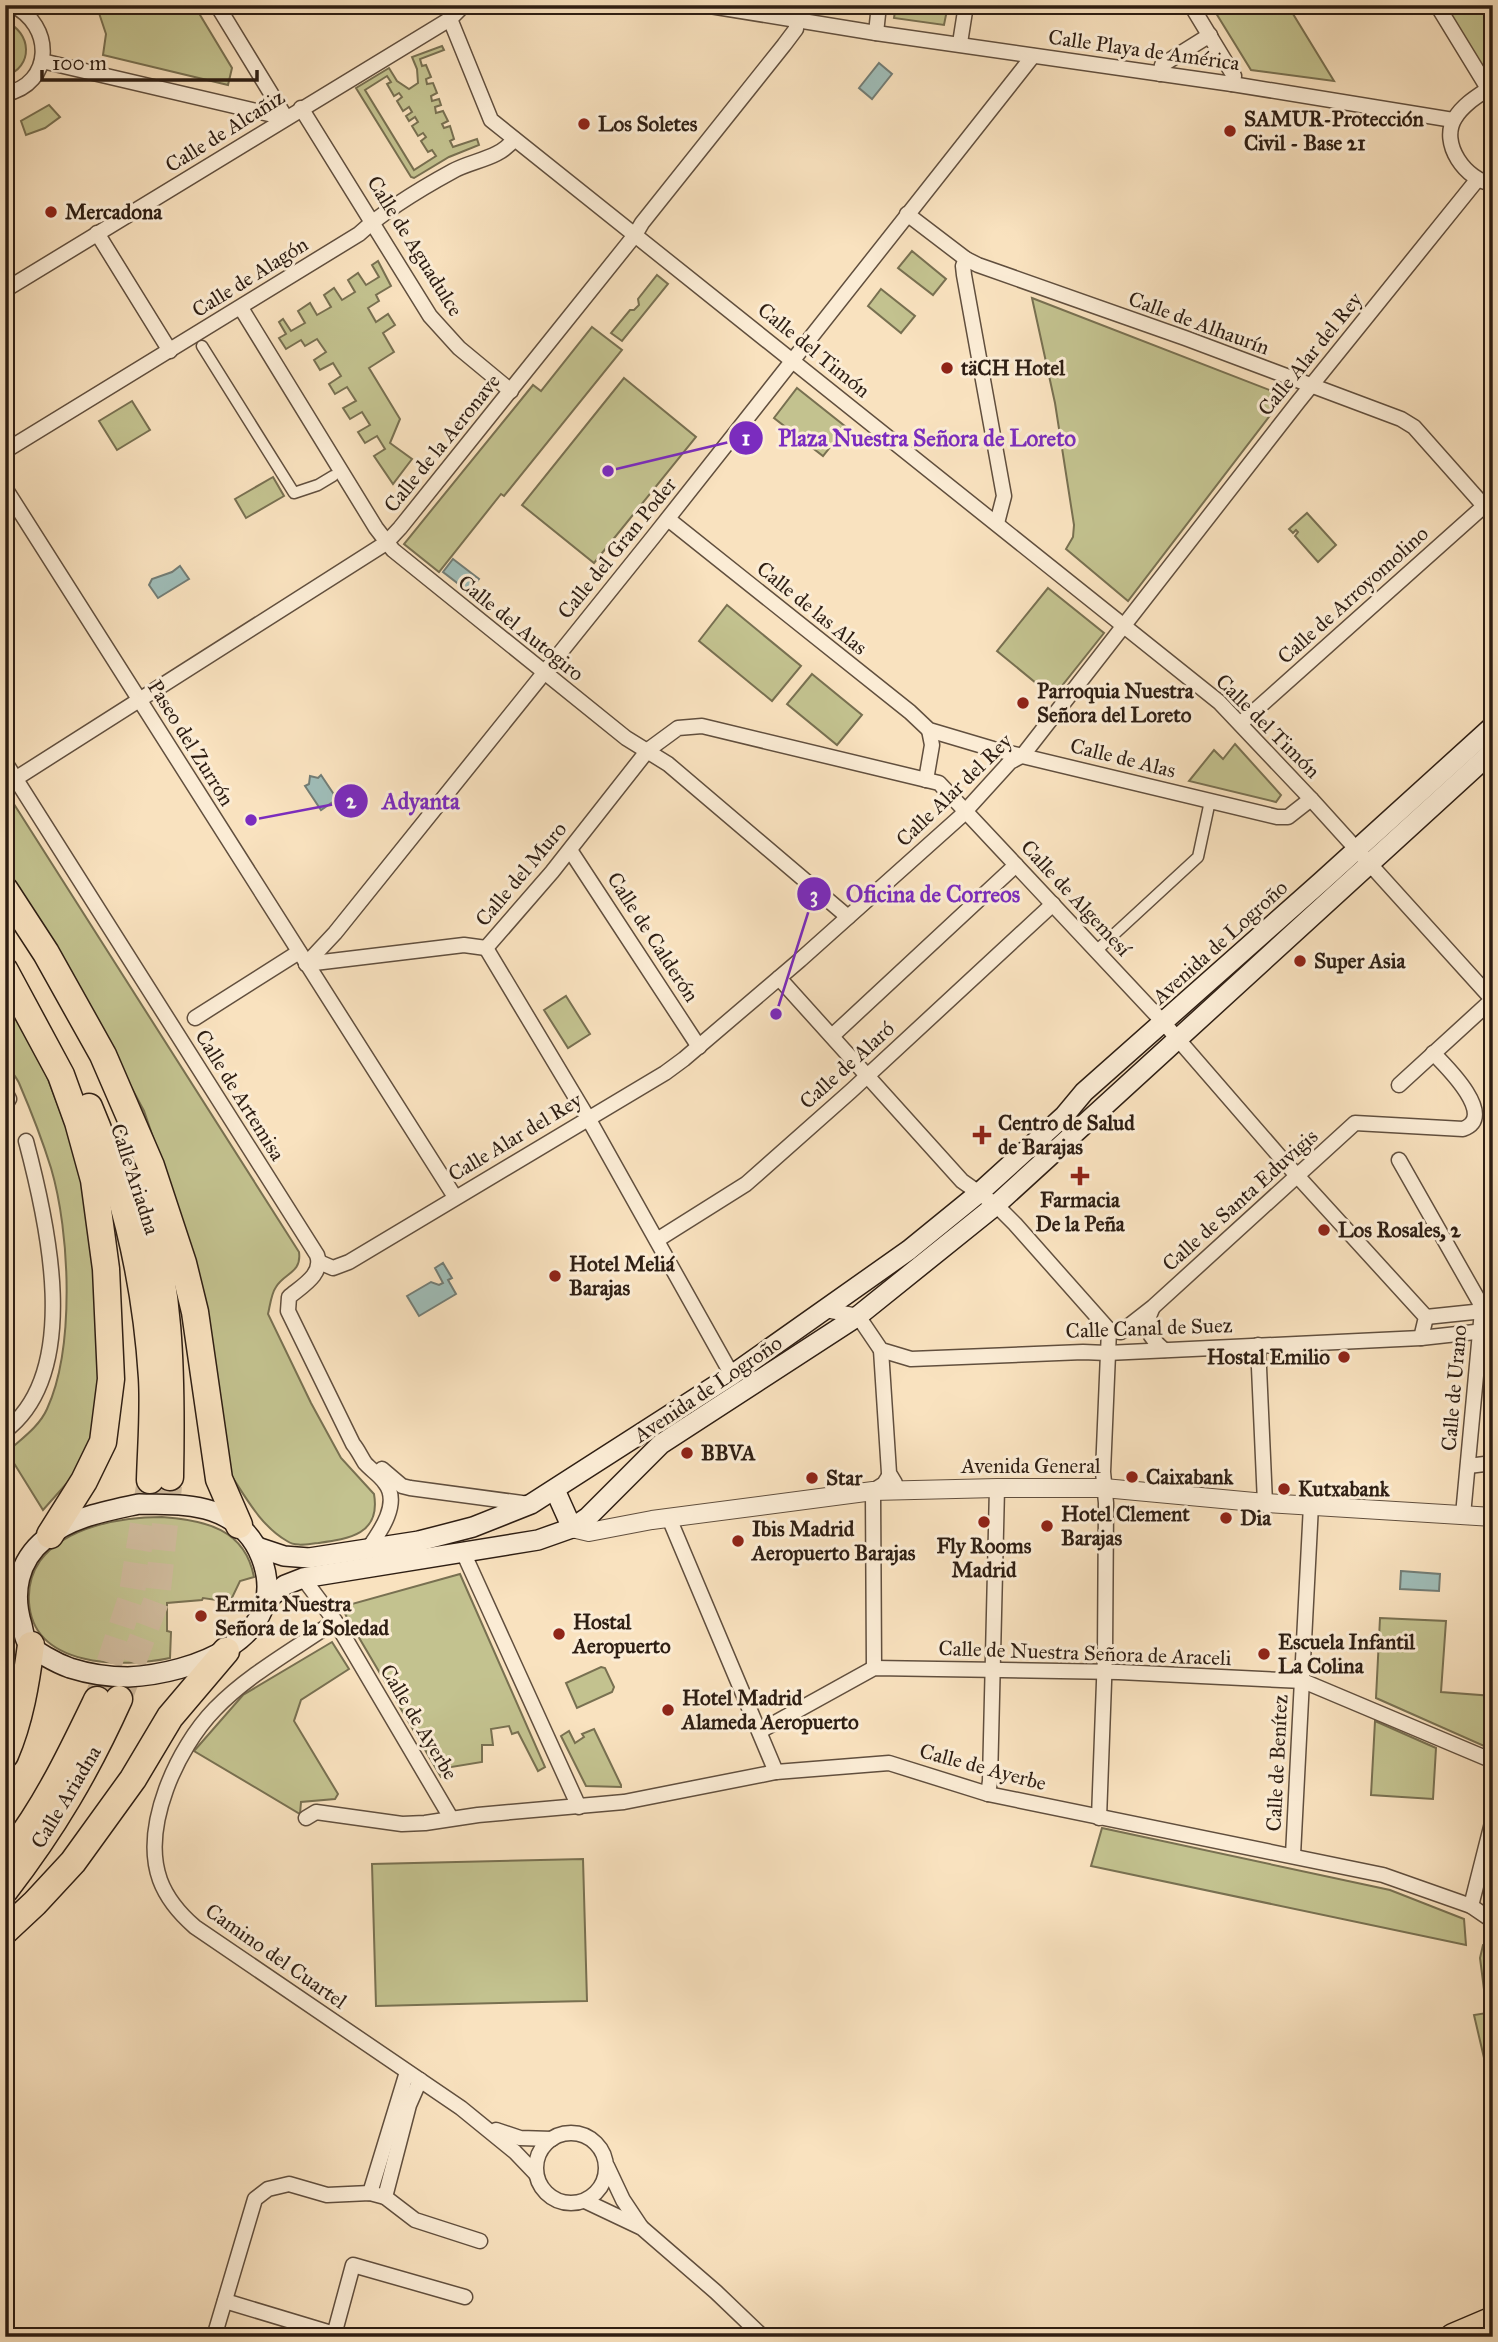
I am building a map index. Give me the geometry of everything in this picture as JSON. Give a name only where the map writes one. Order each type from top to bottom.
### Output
[{"type":"highway","points":[[5,890],[46,953],[103,1055],[151,1166],[183,1263],[195,1312],[219,1479],[239,1525]]},
{"type":"highway","name":"Calle Ariadna","points":[[5,906],[89,1060],[114,1113],[149,1214],[167,1311],[172,1385],[160,1478],[145,1311],[128,1216],[116,1176],[73,1069],[5,948]]},
{"type":"highway","points":[[5,971],[61,1075],[78,1122],[94,1181],[106,1269],[111,1379],[103,1441],[84,1481],[50,1535]]},
{"type":"highway","points":[[5,1755],[14,1735],[24,1694],[28,1643]]},
{"type":"highway","points":[[5,1931],[73,1862],[133,1779],[170,1717],[226,1651]]},
{"type":"highway","name":"Calle Ariadna","points":[[5,1859],[20,1840],[108,1699],[98,1745],[66,1804],[5,1890]]},
{"type":"highway","points":[[1453,2337],[1493,2320]]},
{"type":"main road","name":"Avenida de Logroño","points":[[266,1601],[285,1585],[303,1578],[538,1539],[572,1528],[607,1499],[661,1444],[858,1316],[996,1205],[1176,1039],[1493,726]]},
{"type":"main road","name":"Avenida de Logroño","points":[[257,1547],[284,1556],[309,1558],[449,1534],[531,1504],[596,1464],[732,1375],[909,1250],[979,1193],[1064,1116],[1084,1092],[1163,1022],[1493,751]]},
{"type":"main road","points":[[596,1464],[607,1486],[607,1499]]},
{"type":"main road","points":[[555,1490],[572,1528]]},
{"type":"main road","points":[[5,1630],[58,1664],[96,1674],[126,1677],[155,1675],[196,1665],[226,1651],[254,1624],[266,1601],[266,1574],[257,1547],[239,1525],[213,1511],[193,1506],[139,1504],[101,1512],[41,1541],[12,1582],[28,1643]]},
{"type":"street","points":[[5,94],[22,88],[31,81],[42,61],[44,47],[34,21],[12,5]]},
{"type":"street","points":[[217,5],[286,118]]},
{"type":"street","name":"Calle Playa de América","points":[[704,5],[1453,120]]},
{"type":"street","points":[[876,33],[879,5]]},
{"type":"street","points":[[960,43],[966,5]]},
{"type":"street","points":[[1191,5],[1234,76],[1232,84]]},
{"type":"street","points":[[1437,5],[1491,93],[1462,109],[1453,120],[1452,145],[1458,160],[1477,180],[1493,184]]},
{"type":"street","name":"Calle de Alcañiz","points":[[5,290],[450,19],[462,6]]},
{"type":"street","name":"Calle del Timón","points":[[450,19],[491,120],[1219,702],[1492,999]]},
{"type":"street","name":"Calle de la Aeronave","points":[[15,779],[386,543],[511,391],[784,46],[796,29],[796,20]]},
{"type":"street","points":[[1160,74],[1162,65],[1210,35]]},
{"type":"street","name":"Calle del Gran Poder","points":[[303,958],[335,933],[668,519],[1033,55]]},
{"type":"street","points":[[42,61],[286,118]]},
{"type":"street","name":"Calle de Aguadulce","points":[[302,108],[430,316],[458,348],[511,391]]},
{"type":"street","name":"Calle de Alagón","points":[[5,451],[241,308],[359,234],[373,221],[455,169],[501,152],[514,139]]},
{"type":"street","name":"Calle Alar del Rey","points":[[319,1262],[333,1268],[349,1262],[665,1073],[779,978],[967,811],[1010,762],[1023,755],[1477,180]]},
{"type":"street","name":"Calle de Alhaurín","points":[[907,214],[966,259],[1185,338],[1408,423],[1490,506]]},
{"type":"street","points":[[97,233],[170,351]]},
{"type":"street","points":[[966,259],[964,275],[1004,496],[997,523]]},
{"type":"street","name":"Calle del Autogiro","points":[[241,308],[386,543],[436,587],[626,738],[668,764],[848,917]]},
{"type":"street","points":[[202,346],[294,493],[318,485],[333,476]]},
{"type":"street","name":"Paseo del Zurrón","points":[[5,488],[455,1197]]},
{"type":"street","name":"Calle de Arroyomolino","points":[[1241,723],[1490,506]]},
{"type":"street","name":"Calle de las Alas","points":[[668,519],[929,730]]},
{"type":"street","name":"Calle de Algemesí","points":[[648,750],[678,728],[702,726],[939,783],[1163,1022],[1297,1176],[1426,1317]]},
{"type":"street","points":[[926,780],[932,745],[929,730]]},
{"type":"street","name":"Calle de Alas","points":[[929,730],[1277,817],[1288,817],[1311,799]]},
{"type":"street","name":"Calle del Muro","points":[[195,1017],[303,958],[464,945],[486,948],[570,850],[648,750]]},
{"type":"street","name":"Calle de Artemisa","points":[[5,762],[319,1262]]},
{"type":"street","points":[[1096,951],[1198,858],[1210,801]]},
{"type":"street","name":"Calle de Calderón","points":[[570,850],[699,1047]]},
{"type":"street","points":[[832,1036],[1016,866]]},
{"type":"street","name":"Calle de Alaró","points":[[657,1240],[746,1184],[1053,904]]},
{"type":"street","points":[[486,948],[588,1118],[732,1375]]},
{"type":"street","points":[[779,978],[962,1181],[996,1205],[1016,1224],[1109,1330],[1099,1818]]},
{"type":"street","points":[[1399,1085],[1492,999]]},
{"type":"street","name":"Calle de Santa Eduvigis","points":[[1109,1330],[1121,1332],[1153,1307],[1355,1123],[1463,1129],[1471,1127],[1476,1122],[1477,1114],[1472,1094],[1433,1053]]},
{"type":"street","points":[[5,1430],[26,1412],[38,1391],[49,1344],[54,1276],[43,1204],[26,1141]]},
{"type":"street","name":"Calle de Urano","points":[[1399,1160],[1487,1311],[1463,1515]]},
{"type":"street","points":[[319,1262],[313,1276],[289,1297],[288,1311],[353,1444],[366,1464],[389,1488],[391,1501],[384,1524],[368,1549]]},
{"type":"street","points":[[1153,1307],[1147,1320],[1152,1339],[1164,1350]]},
{"type":"street","points":[[827,1310],[858,1316],[881,1350],[890,1476],[896,1484],[912,1490]]},
{"type":"street","points":[[1421,1338],[1426,1317],[1487,1311]]},
{"type":"street","name":"Calle Canal de Suez","points":[[881,1350],[911,1359],[1107,1353],[1421,1338],[1486,1331]]},
{"type":"street","points":[[1258,1345],[1265,1503]]},
{"type":"street","points":[[361,1454],[402,1486],[531,1504]]},
{"type":"street","points":[[1468,1466],[1493,1463]]},
{"type":"street","points":[[874,1668],[873,1491],[890,1476]]},
{"type":"street","points":[[988,1794],[998,1488]]},
{"type":"street","name":"Avenida General","points":[[572,1528],[589,1532],[669,1518],[873,1491],[998,1488],[1104,1488],[1265,1503],[1493,1517]]},
{"type":"street","name":"Calle de Benítez","points":[[1293,1855],[1311,1504]]},
{"type":"street","points":[[669,1518],[776,1772]]},
{"type":"street","points":[[463,1552],[579,1807]]},
{"type":"street","name":"Calle de Ayerbe","points":[[303,1578],[335,1621],[451,1818]]},
{"type":"street","name":"Camino del Cuartel","points":[[335,1621],[238,1688],[213,1711],[190,1739],[166,1791],[156,1831],[155,1861],[165,1892],[181,1915],[195,1927],[485,2126],[537,2174]]},
{"type":"street","name":"Calle de Nuestra Señora de Araceli","points":[[760,1731],[874,1668],[1104,1672],[1303,1681],[1493,1762]]},
{"type":"street","name":"Calle de Ayerbe","points":[[306,1818],[316,1812],[402,1824],[425,1823],[451,1818],[624,1802],[776,1772],[889,1763],[988,1794],[1383,1875],[1471,1906],[1493,1921]]},
{"type":"street","points":[[1471,1906],[1493,1819]]},
{"type":"street","points":[[378,2195],[407,2072]]},
{"type":"street","points":[[378,2195],[420,2080]]},
{"type":"street","name":"Camino del Cuartel","points":[[485,2126],[520,2138],[552,2139]]},
{"type":"street","points":[[642,2228],[584,2201],[557,2201],[541,2187],[537,2174],[539,2154],[552,2139],[563,2134],[575,2133],[596,2143],[623,2200],[642,2228],[763,2337]]},
{"type":"street","points":[[584,2201],[601,2187],[606,2178],[606,2165]]},
{"type":"street","points":[[214,2337],[255,2199],[268,2189],[289,2184],[327,2195],[378,2195],[415,2220],[480,2241]]},
{"type":"street","points":[[225,2301],[338,2336],[354,2265],[465,2297]]},
{"type":"shaded area","points":[[106,5],[194,5],[232,68],[228,85],[103,55],[106,34],[98,10]]},
{"type":"shaded area","points":[[896,5],[948,5],[944,25],[894,18]]},
{"type":"shaded area","points":[[1211,5],[1296,5],[1290,9],[1334,81],[1251,70]]},
{"type":"shaded area","points":[[1437,5],[1493,5],[1493,96]]},
{"type":"shaded area","points":[[5,22],[20,33],[26,49],[21,65],[5,76]]},
{"type":"shaded area","points":[[442,46],[444,50],[420,59],[431,77],[426,79],[427,84],[433,83],[437,93],[431,96],[432,101],[439,99],[441,105],[435,107],[436,113],[443,111],[448,121],[442,124],[444,128],[450,126],[454,139],[450,141],[453,147],[477,139],[479,145],[449,157],[414,178],[356,88],[389,68],[397,81],[409,89],[418,83],[417,69],[412,57]],"holes":[[[387,76],[391,82],[387,84],[394,96],[399,93],[402,97],[397,101],[403,111],[409,107],[412,112],[406,116],[409,121],[415,117],[418,122],[412,126],[418,136],[423,133],[426,137],[421,141],[428,152],[432,150],[436,156],[414,170],[365,90]]]},
{"type":"shaded area","points":[[49,105],[60,117],[45,128],[26,135],[21,121]]},
{"type":"shaded area","points":[[912,251],[946,279],[933,295],[898,268]]},
{"type":"shaded area","points":[[378,261],[391,286],[376,295],[379,301],[368,308],[376,322],[388,314],[395,325],[383,333],[394,352],[369,368],[400,419],[390,443],[412,459],[393,484],[374,456],[385,449],[377,436],[365,443],[358,432],[370,425],[362,412],[350,419],[343,408],[356,401],[347,387],[335,394],[329,384],[341,376],[333,363],[320,370],[314,360],[326,352],[317,339],[305,346],[301,340],[286,349],[279,338],[286,334],[279,322],[283,319],[291,331],[305,323],[298,311],[310,303],[317,315],[331,307],[324,295],[334,288],[342,300],[355,292],[348,280],[358,273],[366,285],[379,277],[372,265]]},
{"type":"shaded area","points":[[657,275],[668,284],[622,341],[611,333],[630,310],[639,305],[638,299]]},
{"type":"shaded area","points":[[881,289],[915,316],[901,333],[868,306]]},
{"type":"shaded area","points":[[1032,298],[1285,396],[1128,601],[1066,549],[1073,537],[1074,525],[1055,403]]},
{"type":"shaded area","points":[[592,327],[622,350],[439,572],[404,544],[533,385],[541,391]]},
{"type":"shaded area","points":[[624,378],[696,437],[594,563],[522,505]]},
{"type":"shaded area","points":[[797,388],[846,427],[823,456],[774,418]]},
{"type":"shaded area","points":[[132,401],[150,430],[117,450],[99,421]]},
{"type":"shaded area","points":[[273,477],[284,496],[246,518],[235,499]]},
{"type":"shaded area","points":[[1307,513],[1336,545],[1318,562],[1295,536],[1298,532],[1296,530],[1293,533],[1289,529]]},
{"type":"shaded area","points":[[1048,588],[1104,633],[1053,697],[997,651]]},
{"type":"shaded area","points":[[727,605],[801,666],[772,701],[699,641]]},
{"type":"shaded area","points":[[812,674],[862,715],[837,745],[787,704]]},
{"type":"shaded area","points":[[1235,744],[1281,795],[1276,802],[1189,781],[1214,750],[1223,759]]},
{"type":"shaded area","points":[[5,790],[299,1252],[295,1269],[279,1282],[274,1290],[268,1314],[341,1458],[374,1494],[375,1508],[372,1518],[367,1526],[351,1537],[302,1545],[290,1543],[262,1520],[231,1475],[172,1193],[144,1111],[77,986],[5,875]]},
{"type":"shaded area","points":[[566,996],[590,1034],[568,1048],[544,1010]]},
{"type":"shaded area","points":[[5,1002],[17,1014],[32,1040],[48,1079],[78,1159],[91,1225],[100,1392],[90,1446],[76,1473],[43,1510],[7,1452],[39,1421],[47,1409],[56,1384],[66,1323],[65,1256],[51,1168],[19,1083],[6,1060]]},
{"type":"shaded area","points":[[162,1517],[193,1521],[221,1530],[242,1548],[254,1577],[240,1581],[230,1602],[203,1598],[167,1603],[167,1631],[171,1632],[170,1658],[129,1663],[106,1662],[63,1651],[46,1640],[34,1624],[29,1591],[37,1566],[51,1549],[64,1539],[96,1526],[130,1519]]},
{"type":"shaded area","points":[[460,1574],[545,1767],[538,1771],[518,1732],[512,1734],[509,1726],[491,1729],[493,1745],[482,1745],[482,1762],[445,1768],[447,1777],[441,1777],[341,1607]]},
{"type":"shaded area","points":[[1380,1618],[1446,1621],[1441,1692],[1493,1696],[1493,1750],[1376,1698]]},
{"type":"shaded area","points":[[332,1642],[349,1669],[301,1700],[294,1721],[338,1794],[335,1799],[301,1802],[300,1814],[194,1751],[243,1695]]},
{"type":"shaded area","points":[[601,1667],[605,1668],[614,1687],[612,1692],[577,1708],[566,1683]]},
{"type":"shaded area","points":[[1375,1721],[1436,1748],[1433,1799],[1371,1795]]},
{"type":"shaded area","points":[[594,1729],[621,1787],[586,1786],[561,1736],[569,1731],[575,1743],[584,1737],[582,1734]]},
{"type":"shaded area","points":[[1102,1828],[1390,1890],[1464,1919],[1466,1945],[1091,1866]]},
{"type":"shaded area","points":[[583,1859],[587,2001],[376,2006],[372,1864]]},
{"type":"shaded area","points":[[1493,1943],[1493,2081],[1488,2075],[1474,2015],[1487,2013],[1480,1958],[1483,1945]]},
{"type":"water","points":[[879,63],[892,74],[872,99],[859,88]]},
{"type":"water","points":[[453,559],[479,579],[469,592],[443,572]]},
{"type":"water","points":[[180,566],[189,579],[158,598],[149,585],[152,579]]},
{"type":"water","points":[[321,775],[337,799],[321,810],[305,786],[309,784],[310,776],[318,778]]},
{"type":"water","points":[[443,1263],[452,1278],[448,1280],[456,1294],[419,1316],[407,1296],[431,1282],[439,1285],[443,1283],[435,1268]]},
{"type":"water","points":[[1401,1571],[1440,1574],[1439,1591],[1400,1589]]},
{"type":"tunnel","points":[[119,1699],[157,1599],[170,1477]]},
{"type":"tunnel","points":[[97,1700],[131,1598],[150,1480]]},
{"type":"place","name":"Los Soletes","points":[[584,124]]},
{"type":"place","name":"SAMUR-Protección Civil - Base 21","points":[[1230,131]]},
{"type":"place","name":"Mercadona","points":[[51,212]]},
{"type":"place","name":"täCH Hotel","points":[[947,368]]},
{"type":"place","name":"Plaza Nuestra Señora de Loreto","points":[[608,471]]},
{"type":"place","name":"Parroquia Nuestra Señora del Loreto","points":[[1023,703]]},
{"type":"place","name":"Adyanta","points":[[251,820]]},
{"type":"place","name":"Super Asia","points":[[1300,961]]},
{"type":"place","name":"Oficina de Correos","points":[[776,1014]]},
{"type":"place","name":"Centro de Salud de Barajas","points":[[982,1135]]},
{"type":"place","name":"Farmacia De la Peña","points":[[1080,1176]]},
{"type":"place","name":"Los Rosales, 2","points":[[1324,1230]]},
{"type":"place","name":"Hotel Meliá Barajas","points":[[555,1276]]},
{"type":"place","name":"Hostal Emilio","points":[[1344,1357]]},
{"type":"place","name":"BBVA","points":[[687,1453]]},
{"type":"place","name":"Caixabank","points":[[1132,1477]]},
{"type":"place","name":"Star","points":[[812,1478]]},
{"type":"place","name":"Kutxabank","points":[[1284,1489]]},
{"type":"place","name":"Dia","points":[[1226,1518]]},
{"type":"place","name":"Fly Rooms Madrid","points":[[984,1522]]},
{"type":"place","name":"Hotel Clement Barajas","points":[[1047,1526]]},
{"type":"place","name":"Ibis Madrid Aeropuerto Barajas","points":[[738,1541]]},
{"type":"place","name":"Ermita Nuestra Señora de la Soledad","points":[[201,1616]]},
{"type":"place","name":"Hostal Aeropuerto","points":[[559,1634]]},
{"type":"place","name":"Escuela Infantil La Colina","points":[[1264,1654]]},
{"type":"place","name":"Hotel Madrid Alameda Aeropuerto","points":[[668,1710]]}]
